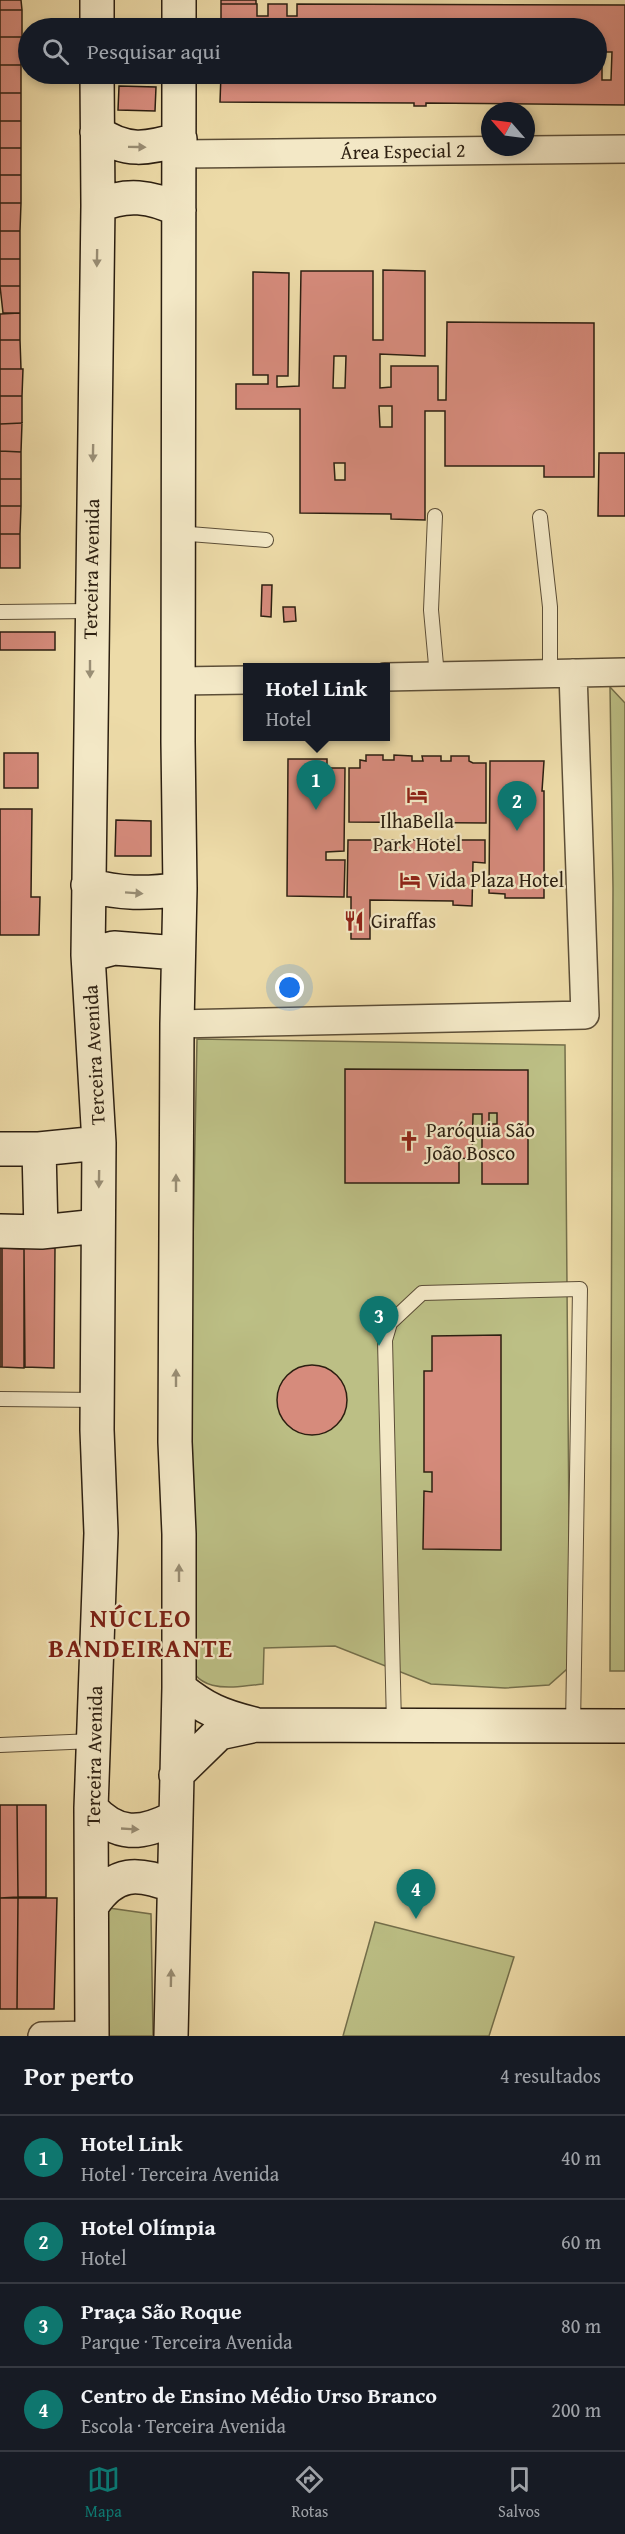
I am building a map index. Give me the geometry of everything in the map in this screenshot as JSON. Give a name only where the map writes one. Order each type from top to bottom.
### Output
[{"type":"street","points":[[97,0],[97,18]]},
{"type":"street","points":[[179,0],[179,18]]},
{"type":"street","name":"Terceira Avenida","points":[[92,2035],[91,1808],[101,1533],[98,1400],[99,1143],[88,955],[90,611],[98,206],[97,84]]},
{"type":"street","points":[[171,2036],[174,1818],[179,1688],[179,1534],[175,1442],[180,889],[177,533],[179,84]]},
{"type":"street","points":[[97,132],[112,143],[135,148],[180,146]]},
{"type":"street","name":"Área Especial 2","points":[[180,146],[625,149]]},
{"type":"street","points":[[98,206],[114,198],[129,196],[160,201],[179,210]]},
{"type":"street","points":[[390,677],[625,672]]},
{"type":"street","points":[[177,1024],[585,1015],[562,673]]},
{"type":"street","points":[[178,681],[243,680]]},
{"type":"street","points":[[88,885],[113,892],[148,894],[180,889]]},
{"type":"street","points":[[88,955],[114,948],[178,953]]},
{"type":"street","points":[[0,1149],[39,1149],[99,1143]]},
{"type":"street","points":[[39,1149],[41,1232]]},
{"type":"street","points":[[0,1231],[41,1232],[98,1226]]},
{"type":"street","points":[[179,1688],[204,1708],[221,1716],[256,1725]]},
{"type":"street","points":[[176,1775],[219,1733],[256,1725],[625,1726]]},
{"type":"street","points":[[91,1808],[104,1822],[120,1829],[136,1830],[156,1827],[174,1818]]},
{"type":"street","points":[[93,1904],[104,1888],[120,1879],[137,1876],[153,1878],[173,1886]]},
{"type":"street","points":[[42,2036],[92,2035]]},
{"type":"lane","points":[[435,516],[431,610],[437,676]]},
{"type":"lane","points":[[540,517],[550,607],[562,673]]},
{"type":"lane","points":[[177,533],[266,540]]},
{"type":"lane","points":[[0,612],[90,611]]},
{"type":"lane","points":[[394,1725],[385,1340],[390,1323],[422,1293],[580,1288],[573,1727]]},
{"type":"lane","points":[[0,1399],[98,1400]]},
{"type":"lane","points":[[0,1745],[93,1741]]},
{"type":"green space","points":[[610,687],[625,703],[625,1671],[610,1671],[613,888]]},
{"type":"green space","points":[[197,1039],[565,1045],[570,1648],[567,1669],[549,1685],[505,1688],[431,1684],[335,1646],[264,1648],[263,1684],[238,1687],[215,1686],[197,1677],[190,1667],[185,1654]]},
{"type":"green space","points":[[102,1907],[151,1914],[153,2036],[103,2036]]},
{"type":"green space","points":[[375,1922],[514,1957],[489,2036],[343,2036]]},
{"type":"building","points":[[0,0],[21,0],[22,10],[0,10]]},
{"type":"building","points":[[221,0],[256,0],[256,4],[221,4]]},
{"type":"building","points":[[221,4],[257,4],[257,16],[268,16],[268,4],[287,4],[287,16],[297,16],[297,4],[625,5],[625,105],[481,102],[426,103],[426,106],[414,106],[414,103],[220,102],[221,84],[607,84],[607,80],[611,80],[612,52],[607,52],[607,18],[221,18]]},
{"type":"building","points":[[0,10],[22,10],[22,18],[18,18],[18,37],[0,37]]},
{"type":"building","points":[[0,37],[18,37],[18,65],[0,65]]},
{"type":"building","points":[[0,65],[18,65],[18,84],[21,84],[21,93],[0,93]]},
{"type":"building","points":[[119,86],[156,87],[155,111],[118,110]]},
{"type":"building","points":[[0,93],[21,93],[21,121],[0,121]]},
{"type":"building","points":[[0,121],[21,121],[21,148],[0,148]]},
{"type":"building","points":[[0,148],[21,148],[21,175],[0,175]]},
{"type":"building","points":[[0,175],[21,175],[21,203],[0,203]]},
{"type":"building","points":[[0,203],[21,203],[20,231],[0,231]]},
{"type":"building","points":[[0,231],[20,231],[20,259],[0,259]]},
{"type":"building","points":[[0,259],[20,259],[20,286],[0,286]]},
{"type":"building","points":[[383,270],[425,271],[425,356],[380,354],[380,388],[391,387],[391,366],[438,366],[438,400],[446,400],[447,322],[594,323],[594,477],[544,477],[544,466],[445,466],[445,411],[425,411],[425,520],[391,519],[391,514],[300,513],[300,409],[236,409],[236,384],[268,384],[268,375],[253,375],[253,272],[289,273],[288,376],[277,376],[277,387],[299,386],[301,271],[373,271],[373,340],[383,340]],"holes":[[[334,356],[346,356],[345,388],[333,388]],[[379,406],[392,406],[392,427],[380,427]],[[334,463],[345,463],[345,480],[335,480]]]},
{"type":"building","points":[[0,286],[20,286],[20,313],[3,313]]},
{"type":"building","points":[[20,313],[20,340],[0,340],[0,314]]},
{"type":"building","points":[[0,340],[20,340],[21,369],[0,369]]},
{"type":"building","points":[[0,369],[23,369],[22,396],[0,396]]},
{"type":"building","points":[[0,396],[22,396],[22,423],[0,424]]},
{"type":"building","points":[[22,423],[21,452],[0,451],[0,424]]},
{"type":"building","points":[[0,451],[21,452],[21,479],[0,479]]},
{"type":"building","points":[[599,453],[625,453],[625,516],[598,516]]},
{"type":"building","points":[[0,479],[21,479],[21,506],[0,506]]},
{"type":"building","points":[[0,506],[21,506],[20,534],[0,534]]},
{"type":"building","points":[[0,534],[20,534],[20,568],[0,568]]},
{"type":"building","points":[[262,585],[272,585],[271,617],[261,616]]},
{"type":"building","points":[[283,607],[295,607],[296,621],[284,622]]},
{"type":"building","points":[[0,632],[55,632],[55,650],[0,650]]},
{"type":"building","points":[[4,753],[38,753],[38,788],[4,788]]},
{"type":"building","name":"IlhaBella Park Hotel","points":[[366,755],[383,755],[383,760],[394,760],[394,755],[412,756],[412,761],[423,761],[422,756],[441,756],[441,761],[451,761],[451,756],[469,756],[469,761],[473,763],[486,763],[486,823],[349,822],[349,768],[360,768],[360,760],[366,761]]},
{"type":"building","points":[[288,759],[327,759],[327,768],[345,768],[344,851],[326,852],[326,860],[345,860],[344,897],[287,896]]},
{"type":"building","points":[[490,761],[544,761],[542,791],[544,791],[544,898],[505,898],[505,894],[489,893]]},
{"type":"building","points":[[0,809],[32,809],[31,897],[40,897],[39,935],[0,935]]},
{"type":"building","points":[[116,820],[151,821],[151,856],[115,856]]},
{"type":"building","name":"Vida Plaza Hotel","points":[[348,840],[485,840],[485,863],[473,862],[472,906],[453,905],[453,901],[370,900],[370,939],[351,939],[351,897],[347,897]]},
{"type":"building","name":"Paróquia São João Bosco","points":[[345,1069],[528,1070],[528,1184],[482,1184],[482,1114],[473,1114],[472,1159],[459,1158],[459,1183],[345,1183]],"holes":[[[489,1113],[497,1113],[497,1124],[489,1124]]]},
{"type":"building","points":[[0,1248],[2,1248],[2,1367],[0,1367]]},
{"type":"building","points":[[2,1248],[24,1249],[24,1368],[2,1367]]},
{"type":"building","points":[[24,1248],[55,1248],[54,1368],[25,1367]]},
{"type":"building","points":[[501,1335],[501,1550],[423,1549],[424,1491],[432,1492],[432,1472],[424,1472],[424,1371],[432,1371],[432,1336]]},
{"type":"building","points":[[312,1365],[325,1368],[337,1375],[344,1387],[347,1400],[344,1413],[337,1425],[325,1432],[312,1435],[299,1432],[287,1425],[280,1413],[277,1400],[280,1387],[287,1375],[299,1368]]},
{"type":"building","points":[[0,1805],[17,1805],[18,1897],[0,1898]]},
{"type":"building","points":[[17,1805],[46,1805],[46,1897],[18,1897]]},
{"type":"building","points":[[0,1898],[18,1898],[17,2009],[0,2009]]},
{"type":"building","points":[[18,1898],[57,1898],[54,2009],[17,2009]]},
{"type":"place","name":"IlhaBella Park Hotel","points":[[417,795]]},
{"type":"place","name":"Hotel Link","points":[[316,810]]},
{"type":"place","name":"Hotel Olímpia","points":[[517,831]]},
{"type":"place","name":"Vida Plaza Hotel","points":[[410,880]]},
{"type":"place","name":"Giraffas","points":[[354,921]]},
{"type":"place","name":"Paróquia São João Bosco","points":[[409,1141]]},
{"type":"place","name":"Praça São Roque","points":[[379,1346]]},
{"type":"place","name":"Centro de Ensino Médio Urso Branco","points":[[416,1919]]},
{"type":"district","name":"NÚCLEO BANDEIRANTE","points":[[141,1633]]}]
